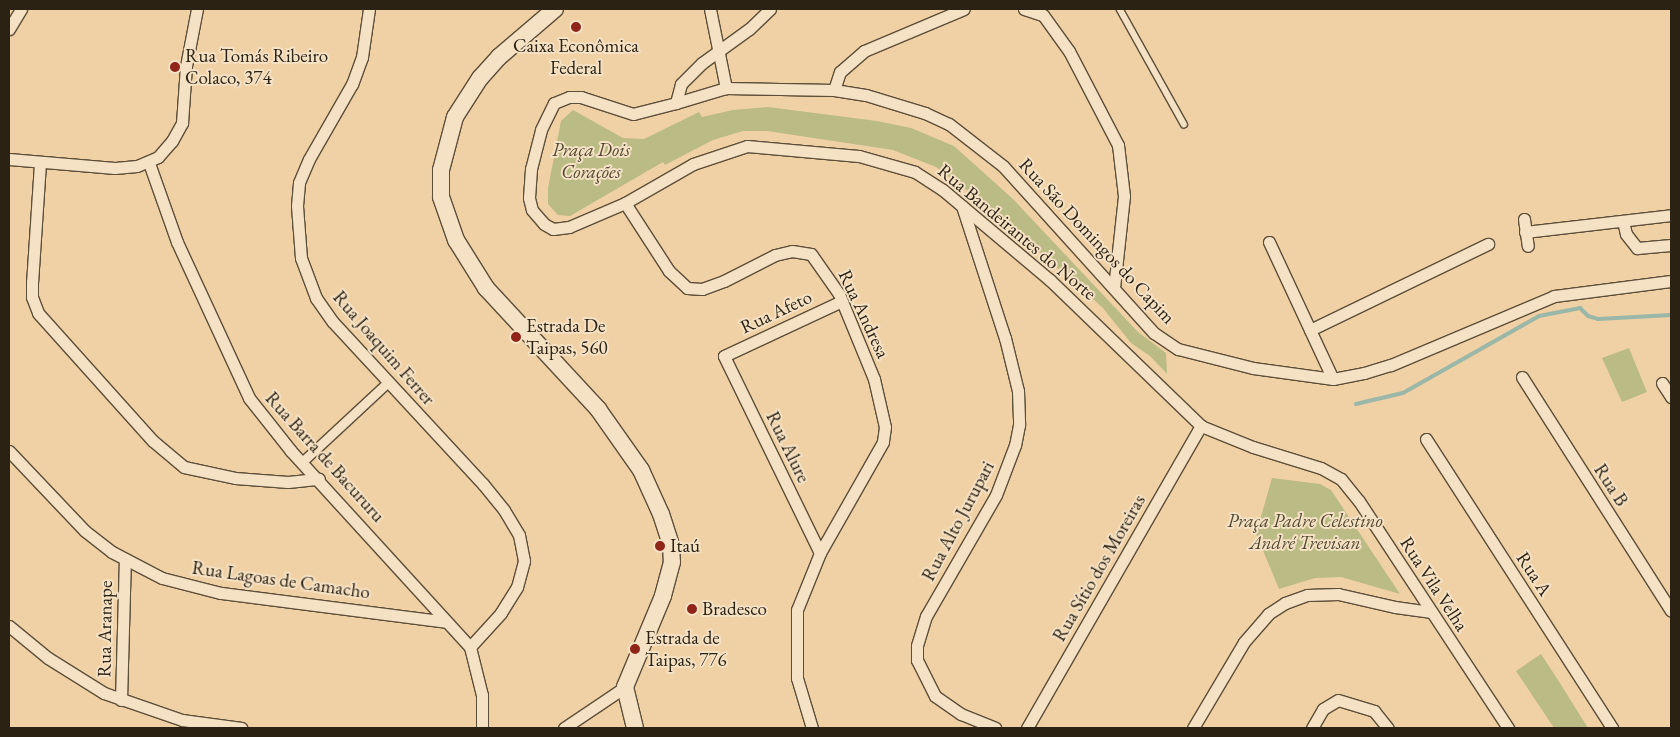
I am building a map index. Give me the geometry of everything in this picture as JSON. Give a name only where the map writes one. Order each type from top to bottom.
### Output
[{"type":"main road","points":[[555,9],[500,57],[480,78],[456,117],[441,170],[442,197],[456,240],[486,288],[603,416],[640,470],[661,514],[671,545],[668,580],[625,687],[635,723]]},
{"type":"street","points":[[9,29],[21,9]]},
{"type":"street","points":[[9,159],[115,168],[149,163],[172,141],[180,128],[186,66],[198,9]]},
{"type":"street","name":"Rua Joaquim Ferrer","points":[[369,9],[364,48],[352,84],[308,159],[300,183],[298,232],[301,258],[316,298],[333,322],[495,498],[512,522],[523,547],[524,561],[517,587],[501,612],[470,647]]},
{"type":"street","points":[[710,9],[726,88]]},
{"type":"street","points":[[625,203],[569,227],[553,229],[537,216],[530,198],[531,169],[550,109],[554,103],[569,97],[581,97],[633,114],[676,103],[681,84],[717,51],[749,29],[770,9]]},
{"type":"street","points":[[834,90],[840,72],[864,51],[964,9]]},
{"type":"street","points":[[1024,9],[1041,12],[1078,67],[1118,145],[1124,196],[1114,288]]},
{"type":"street","name":"Rua São Domingos do Capim","points":[[676,103],[726,88],[834,90],[866,95],[925,113],[974,141],[1003,166],[1154,333],[1178,349],[1221,362],[1333,379],[1391,365],[1554,296],[1671,282]]},
{"type":"street","name":"Rua Bandeirantes do Norte","points":[[625,203],[693,164],[723,152],[747,146],[771,146],[860,156],[900,166],[930,180],[1062,291],[1201,426],[1252,447],[1321,468]]},
{"type":"street","points":[[40,163],[32,282],[32,297],[38,313],[153,441],[184,466],[235,478],[288,482],[318,479]]},
{"type":"street","name":"Rua Barra de Bacururu","points":[[149,163],[177,242],[235,373],[264,418],[470,647],[482,695],[482,728]]},
{"type":"street","name":"Rua Andresa","points":[[625,203],[669,271],[687,288],[702,289],[724,281],[775,255],[804,252],[818,262],[842,300],[874,379],[885,427],[878,454],[820,553],[801,596],[795,626],[797,678],[812,728]]},
{"type":"street","name":"Rua Alto Jurupari","points":[[961,206],[1005,338],[1018,391],[1019,425],[1015,445],[996,495],[926,616],[916,646],[917,660],[935,696],[962,714],[995,728]]},
{"type":"street","points":[[1526,232],[1671,215]]},
{"type":"street","points":[[1524,219],[1528,246]]},
{"type":"street","points":[[1623,221],[1626,234],[1637,248],[1671,245]]},
{"type":"street","points":[[1269,242],[1333,379]]},
{"type":"street","points":[[1310,330],[1488,244]]},
{"type":"street","name":"Rua Afeto","points":[[724,356],[842,300]]},
{"type":"street","name":"Rua Alure","points":[[724,356],[820,553]]},
{"type":"street","name":"Rua B","points":[[1522,377],[1671,611]]},
{"type":"street","points":[[302,462],[388,382]]},
{"type":"street","points":[[1662,383],[1671,397]]},
{"type":"street","name":"Rua Sítio dos Moreiras","points":[[1027,728],[1201,426]]},
{"type":"street","name":"Rua A","points":[[1426,439],[1612,728]]},
{"type":"street","name":"Rua Lagoas de Camacho","points":[[9,451],[86,531],[125,559],[162,578],[196,589],[446,622]]},
{"type":"street","name":"Rua Vila Velha","points":[[1321,468],[1350,489],[1508,728]]},
{"type":"street","name":"Rua Aranape","points":[[121,700],[125,559]]},
{"type":"street","points":[[1193,728],[1244,642],[1268,614],[1285,603],[1307,595],[1338,594],[1395,608],[1432,612]]},
{"type":"street","points":[[9,626],[87,683],[121,700],[182,720],[241,728]]},
{"type":"street","points":[[564,728],[625,687]]},
{"type":"street","points":[[1312,728],[1323,709],[1338,700],[1374,711],[1388,728]]},
{"type":"lane","points":[[1120,9],[1184,124]]},
{"type":"green space","name":"Praça Dois Corações","points":[[768,107],[877,121],[911,128],[954,146],[1013,199],[1138,332],[1166,353],[1167,374],[1150,356],[1131,343],[1102,307],[981,201],[936,167],[893,150],[767,131],[743,131],[713,140],[665,165],[663,162],[570,216],[558,215],[548,204],[548,188],[561,121],[573,110],[623,138],[644,139],[699,112],[702,117],[733,110]]},
{"type":"green space","points":[[1629,348],[1647,392],[1622,402],[1602,358]]},
{"type":"green space","name":"Praça Padre Celestino André Trevisan","points":[[1272,478],[1320,484],[1331,490],[1400,594],[1341,577],[1315,578],[1279,589],[1256,534]]},
{"type":"green space","points":[[1541,654],[1588,728],[1554,728],[1516,671]]},
{"type":"waterway","points":[[1356,404],[1403,393],[1539,316],[1580,308],[1588,316],[1598,319],[1671,315]]},
{"type":"place","name":"Caixa Econômica Federal","points":[[576,27]]},
{"type":"place","name":"Rua Tomás Ribeiro Colaco, 374","points":[[175,67]]},
{"type":"place","name":"Estrada De Taipas, 560","points":[[516,337]]},
{"type":"place","name":"Itaú","points":[[660,546]]},
{"type":"place","name":"Bradesco","points":[[692,609]]},
{"type":"place","name":"Estrada de Taipas, 776","points":[[635,649]]}]
